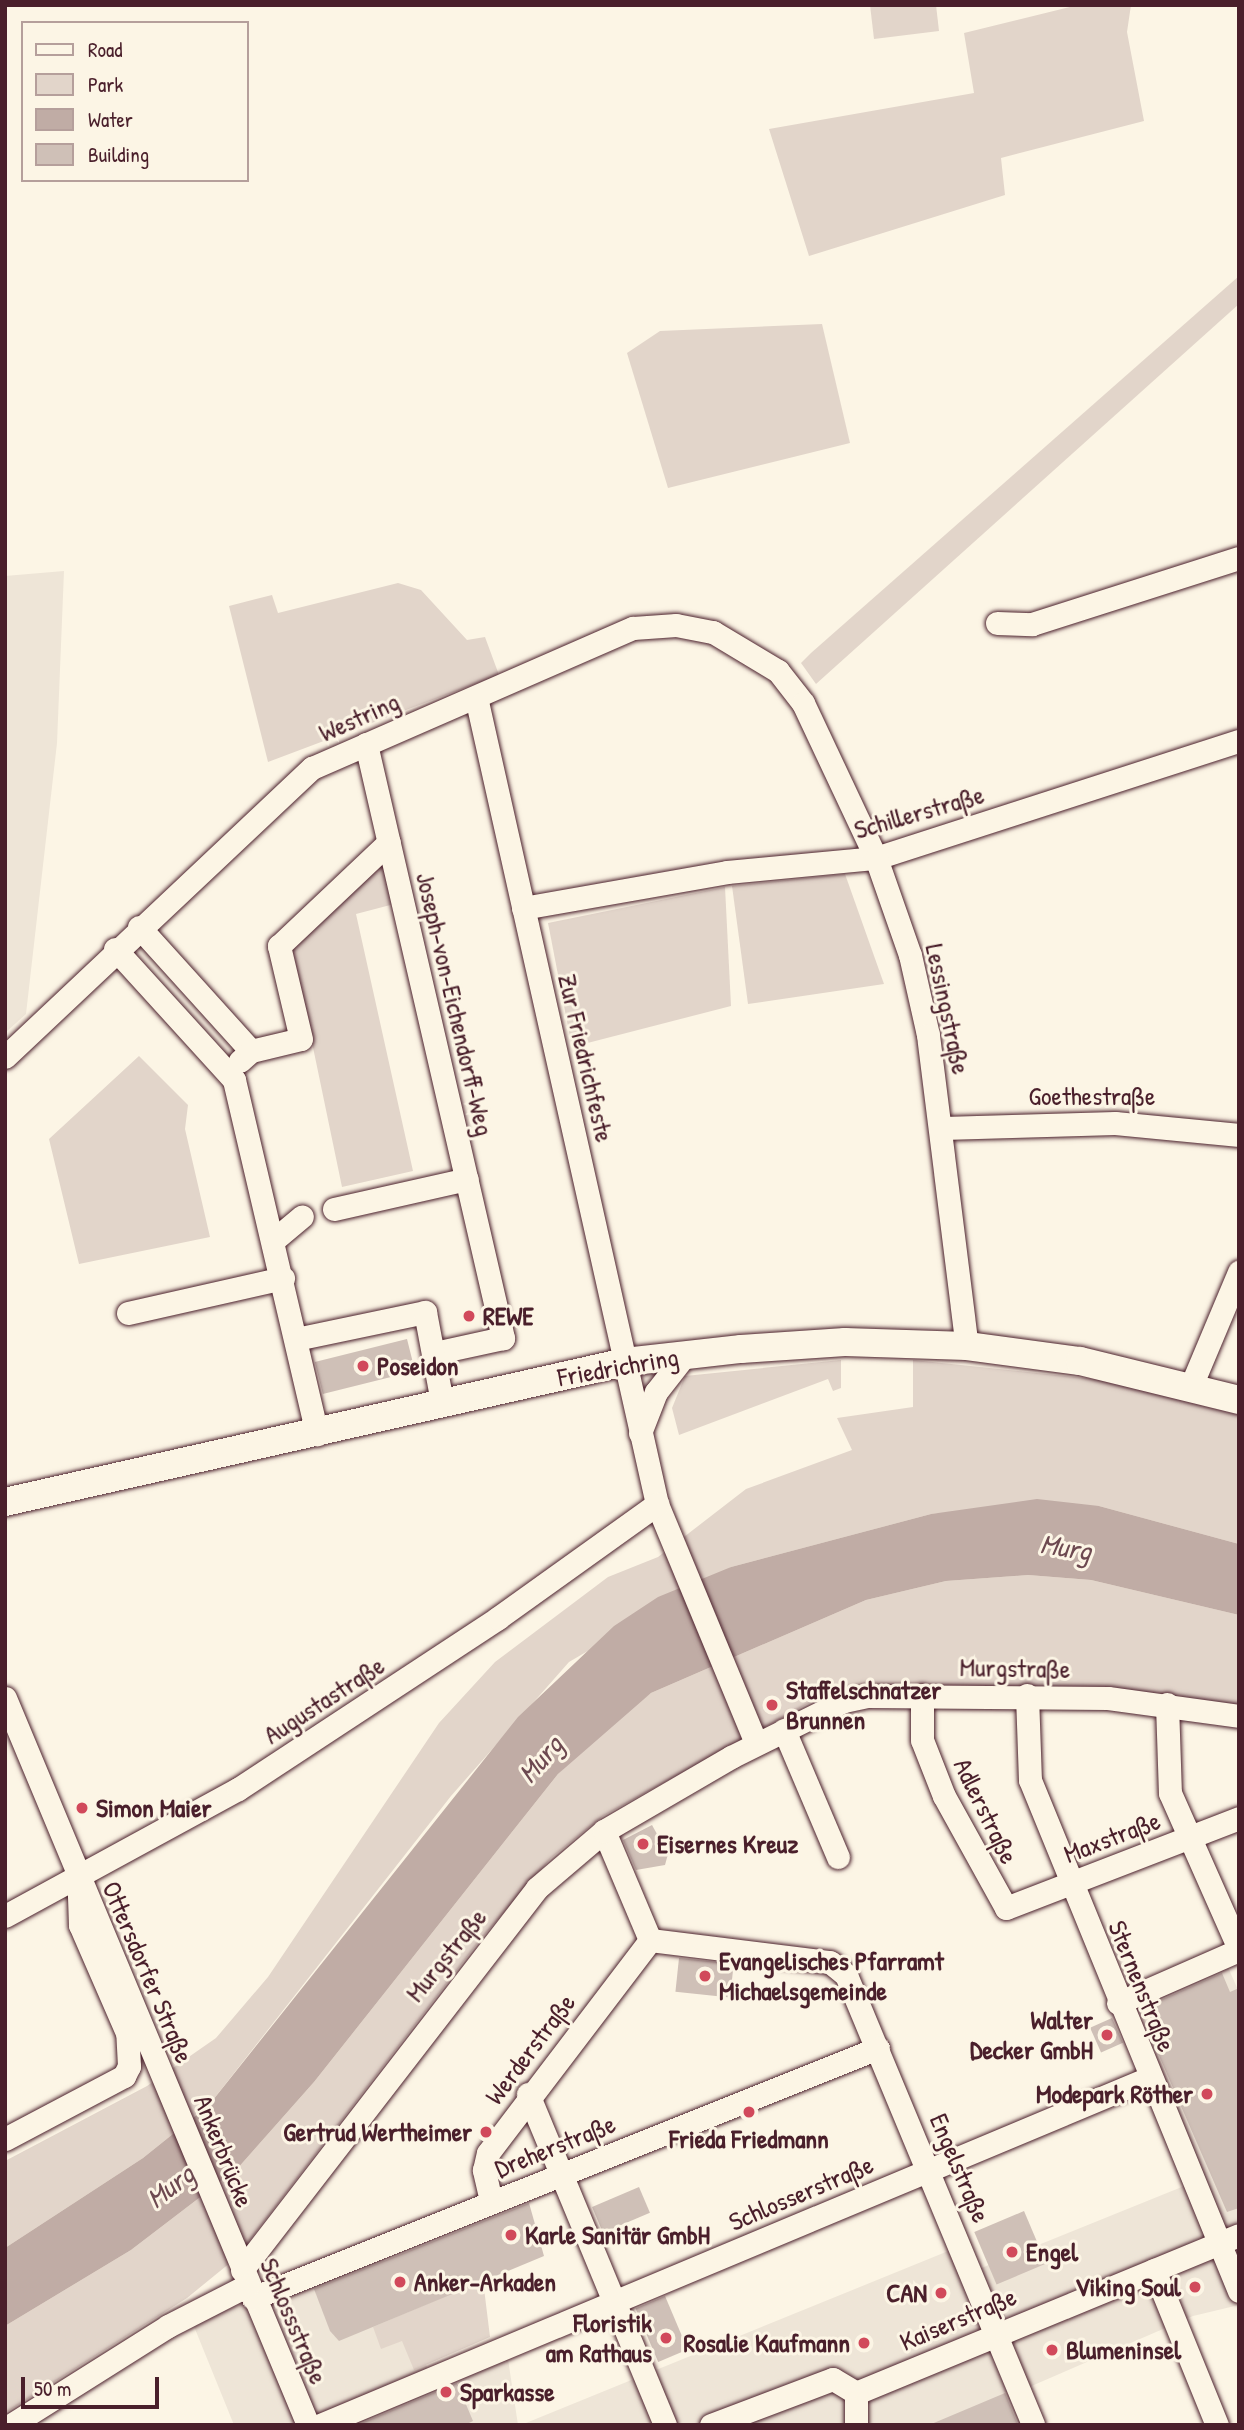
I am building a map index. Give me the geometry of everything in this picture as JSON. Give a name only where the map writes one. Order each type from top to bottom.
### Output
[{"type":"main road","name":"Friedrichring","points":[[5,1502],[317,1434],[442,1402],[625,1362],[685,1355],[845,1342],[967,1346],[1191,1386],[1239,1400]]},
{"type":"street","points":[[997,622],[1032,624],[1239,558]]},
{"type":"street","name":"Westring","points":[[5,1057],[115,949],[312,768],[366,744],[633,628],[676,625],[746,647],[778,671],[803,703]]},
{"type":"street","name":"Zur Friedrichfeste","points":[[476,697],[657,1504],[757,1743]]},
{"type":"street","name":"Lessingstraße","points":[[803,703],[876,858],[909,955],[943,1128],[967,1346]]},
{"type":"street","name":"Schillerstraße","points":[[523,908],[727,872],[876,858],[1239,741]]},
{"type":"street","name":"Joseph-von-Eichendorff-Weg","points":[[366,744],[503,1338],[434,1353]]},
{"type":"street","name":"Joseph-von-Eichendorff-Weg","points":[[251,1051],[301,1039],[279,946],[389,842]]},
{"type":"street","points":[[139,927],[251,1051],[229,1073]]},
{"type":"street","points":[[115,949],[229,1073],[262,1216],[275,1239],[317,1434]]},
{"type":"street","name":"Goethestraße","points":[[943,1128],[1115,1123],[1239,1135]]},
{"type":"street","points":[[334,1209],[467,1179]]},
{"type":"street","points":[[275,1239],[302,1216]]},
{"type":"street","points":[[1191,1386],[1239,1272]]},
{"type":"street","points":[[128,1313],[283,1279]]},
{"type":"street","points":[[296,1339],[425,1312],[442,1402]]},
{"type":"street","points":[[640,1433],[656,1392],[685,1355]]},
{"type":"street","name":"Augustastraße","points":[[5,1916],[78,1880],[358,1712],[657,1504]]},
{"type":"street","name":"Murgstraße","points":[[11,2425],[44,2416],[247,2284],[468,1970],[537,1888],[604,1831],[757,1743],[844,1701],[922,1695],[1027,1695],[1167,1704],[1239,1716]]},
{"type":"street","name":"Adlerstraße","points":[[922,1695],[922,1740],[944,1796],[1006,1908]]},
{"type":"street","name":"Sternenstraße","points":[[1027,1695],[1030,1780],[1149,2078],[1229,2239],[1239,2291]]},
{"type":"street","name":"Ottersdorfer Straße","points":[[5,1698],[78,1880],[167,2086]]},
{"type":"street","points":[[1118,2003],[1239,1949],[1165,1774],[1167,1704]]},
{"type":"street","points":[[784,1730],[838,1857]]},
{"type":"street","name":"Maxstraße","points":[[1006,1908],[1239,1818]]},
{"type":"street","points":[[604,1831],[650,1940]]},
{"type":"street","name":"Ottersdorfer Straße","points":[[5,2139],[124,2076],[131,2045],[80,1925],[78,1880]]},
{"type":"street","name":"Engelstraße","points":[[650,1940],[830,1962],[846,1975],[930,2169],[1033,2425]]},
{"type":"street","name":"Werderstraße","points":[[488,2203],[484,2161],[528,2094],[650,1940]]},
{"type":"street","name":"Dreherstraße","points":[[247,2284],[488,2203],[878,2048]]},
{"type":"street","name":"Schlosserstraße","points":[[320,2425],[1149,2078]]},
{"type":"street","name":"Ankerbrücke","points":[[167,2086],[232,2242]]},
{"type":"street","points":[[528,2094],[665,2425]]},
{"type":"street","name":"Kaiserstraße","points":[[856,2393],[1229,2239]]},
{"type":"street","name":"Schlossstraße","points":[[232,2242],[247,2284],[308,2425]]},
{"type":"street","points":[[1154,2270],[1217,2425]]},
{"type":"street","points":[[711,2425],[826,2380],[856,2393],[856,2425]]},
{"type":"shaded area","points":[[64,571],[57,743],[26,1014],[5,1033],[5,576]]},
{"type":"shaded area","points":[[1227,1965],[1239,1992],[1239,2305],[1193,2316],[1020,2391],[1027,2425],[521,2425],[963,2245],[974,2271],[1204,2178],[1130,2005]]},
{"type":"shaded area","points":[[379,2247],[431,2377],[506,2346],[518,2425],[234,2425],[193,2324]]},
{"type":"green space","points":[[870,5],[936,5],[939,31],[874,39]]},
{"type":"green space","points":[[1078,5],[1131,5],[1127,32],[1144,121],[1001,158],[1005,195],[809,256],[769,129],[974,93],[964,33]]},
{"type":"green space","points":[[1239,276],[1239,304],[816,684],[801,663],[811,653]]},
{"type":"green space","points":[[822,324],[850,443],[668,488],[627,353],[660,331]]},
{"type":"green space","points":[[398,583],[421,590],[467,640],[485,637],[499,675],[268,762],[229,606],[272,595],[278,613]]},
{"type":"green space","points":[[387,861],[398,903],[356,914],[413,1171],[342,1187],[293,951],[297,939],[373,865]]},
{"type":"green space","points":[[845,874],[884,984],[748,1004],[732,886]]},
{"type":"green space","points":[[725,887],[731,1006],[572,1047],[548,923]]},
{"type":"green space","points":[[139,1056],[188,1105],[185,1129],[210,1237],[79,1264],[49,1139]]},
{"type":"green space","points":[[841,1360],[841,1388],[833,1391],[828,1379],[679,1435],[672,1408],[685,1376]]},
{"type":"green space","points":[[913,1360],[1103,1380],[1239,1415],[1239,1544],[1099,1506],[978,1510],[931,1514],[731,1567],[569,1662],[451,1796],[209,2105],[143,2158],[5,2248],[5,2161],[147,2086],[216,2038],[268,1977],[439,1723],[495,1662],[608,1577],[658,1557],[746,1489],[852,1450],[837,1418],[913,1407]]},
{"type":"green space","points":[[1028,1575],[1091,1580],[1239,1615],[1239,1705],[860,1686],[807,1704],[603,1816],[551,1858],[480,1940],[236,2258],[187,2298],[5,2413],[5,2326],[131,2250],[237,2169],[314,2082],[558,1774],[606,1728],[651,1693],[866,1600],[946,1581]]},
{"type":"green space","points":[[483,2280],[490,2337],[414,2370],[402,2341],[381,2349],[373,2327]]},
{"type":"water","name":"Murg","points":[[1037,1499],[1099,1506],[1239,1544],[1239,1615],[1091,1580],[1028,1575],[946,1581],[866,1600],[651,1693],[558,1774],[314,2082],[237,2169],[131,2250],[5,2326],[5,2248],[143,2158],[209,2105],[518,1717],[614,1626],[658,1597],[731,1567],[931,1514]]},
{"type":"building","name":"Poseidon","points":[[407,1339],[415,1371],[323,1394],[315,1362]]},
{"type":"building","name":"Eisernes Kreuz","points":[[652,1825],[668,1854],[665,1865],[636,1870],[623,1840]]},
{"type":"building","name":"Evangelisches Pfarramt Michaelsgemeinde","points":[[679,1958],[734,1964],[730,1998],[675,1992]]},
{"type":"building","name":"Modepark Röther","points":[[1222,1973],[1230,1992],[1239,1988],[1239,2208],[1227,2212],[1147,2028],[1153,2025],[1145,2007]]},
{"type":"building","name":"Walter Decker GmbH","points":[[1112,2018],[1123,2043],[1101,2052],[1090,2028]]},
{"type":"building","points":[[639,2187],[650,2213],[603,2233],[592,2207]]},
{"type":"building","name":"Anker-Arkaden","points":[[529,2203],[544,2256],[339,2341],[330,2331],[314,2289]]},
{"type":"building","name":"Engel","points":[[1024,2211],[1046,2263],[997,2285],[974,2232]]},
{"type":"building","name":"Floristik am Rathaus","points":[[665,2296],[688,2349],[658,2362],[636,2309]]},
{"type":"building","name":"Sparkasse","points":[[457,2383],[473,2421],[465,2425],[357,2425]]},
{"type":"building","points":[[1005,2393],[1018,2425],[929,2425]]},
{"type":"place","name":"REWE","points":[[469,1316]]},
{"type":"place","name":"Poseidon","points":[[363,1366]]},
{"type":"place","name":"Staffelschnatzer Brunnen","points":[[772,1705]]},
{"type":"place","name":"Simon Maier","points":[[82,1808]]},
{"type":"place","name":"Eisernes Kreuz","points":[[643,1844]]},
{"type":"place","name":"Evangelisches Pfarramt Michaelsgemeinde","points":[[705,1976]]},
{"type":"place","name":"Walter Decker GmbH","points":[[1107,2035]]},
{"type":"place","name":"Modepark Röther","points":[[1207,2094]]},
{"type":"place","name":"Frieda Friedmann","points":[[749,2112]]},
{"type":"place","name":"Gertrud Wertheimer","points":[[486,2132]]},
{"type":"place","name":"Karle Sanitär GmbH","points":[[511,2235]]},
{"type":"place","name":"Engel","points":[[1012,2252]]},
{"type":"place","name":"Anker-Arkaden","points":[[400,2282]]},
{"type":"place","name":"Viking Soul","points":[[1195,2287]]},
{"type":"place","name":"CAN","points":[[941,2293]]},
{"type":"place","name":"Floristik am Rathaus","points":[[666,2338]]},
{"type":"place","name":"Rosalie Kaufmann","points":[[864,2343]]},
{"type":"place","name":"Blumeninsel","points":[[1052,2350]]},
{"type":"place","name":"Sparkasse","points":[[446,2392]]}]
